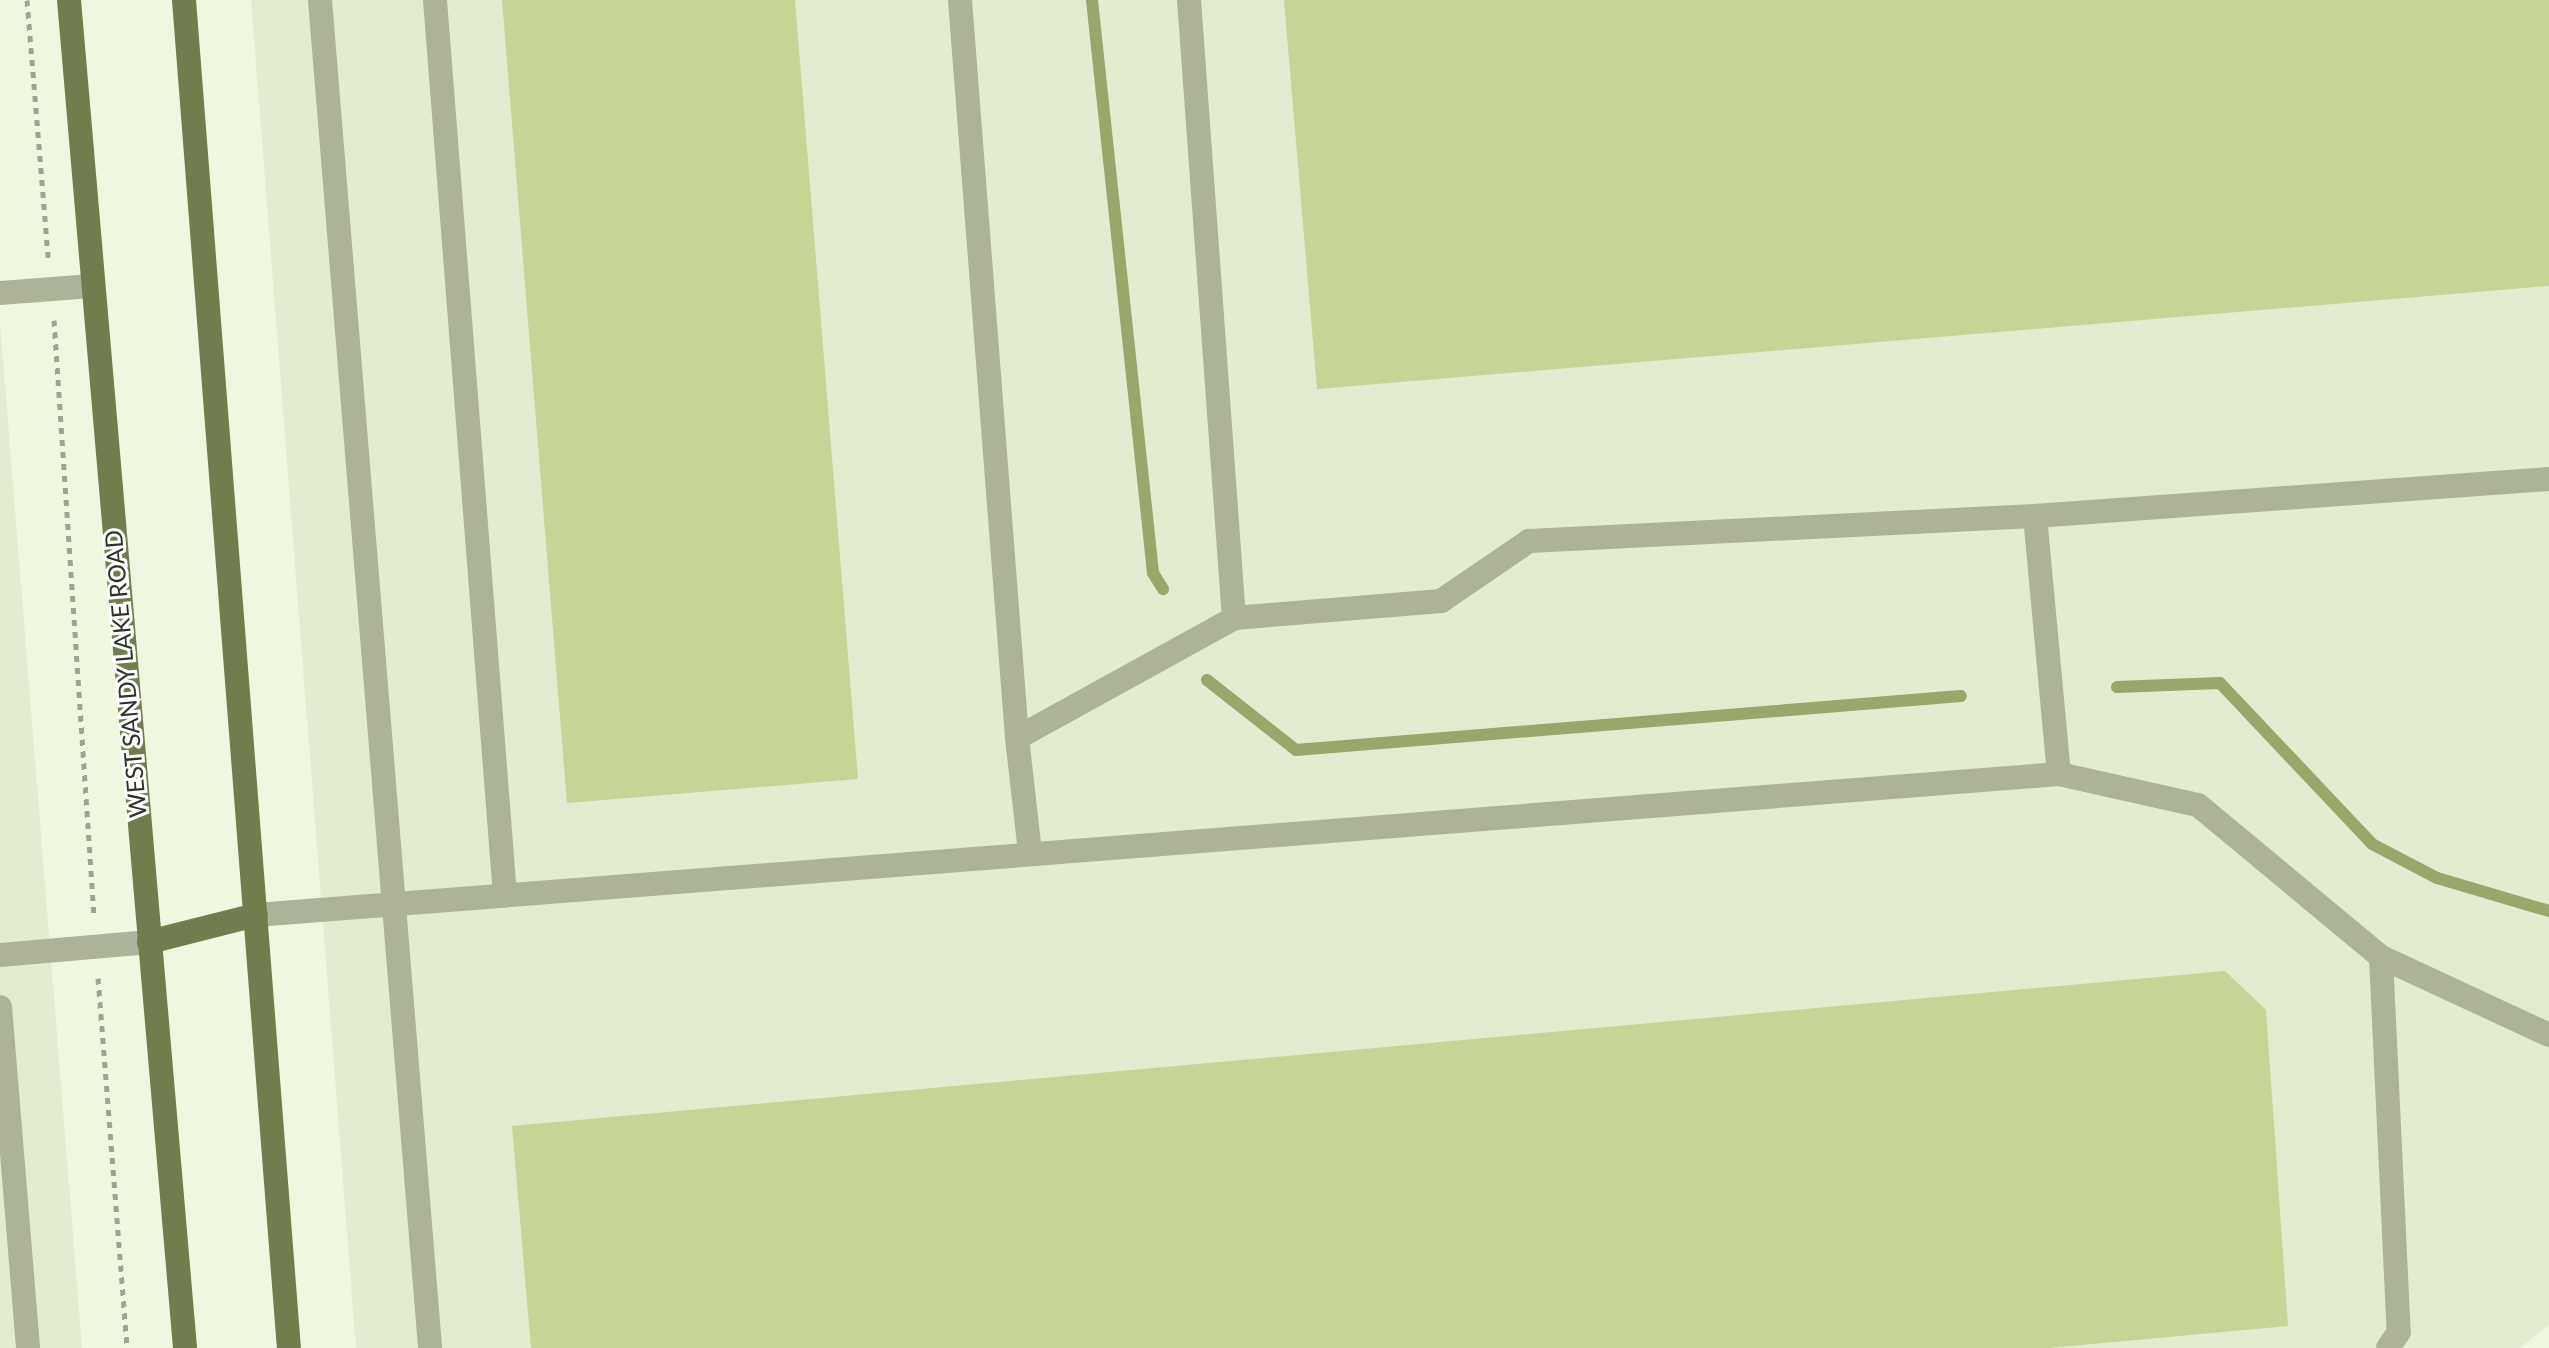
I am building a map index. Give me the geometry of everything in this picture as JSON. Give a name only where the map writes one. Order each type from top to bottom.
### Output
[{"type":"main road","name":"WEST SANDY LAKE ROAD","points":[[69,0],[185,1348]]},
{"type":"main road","points":[[184,0],[289,1348]]},
{"type":"main road","points":[[149,942],[256,915]]},
{"type":"lane","points":[[320,0],[399,904],[430,1348]]},
{"type":"lane","points":[[435,0],[505,895]]},
{"type":"lane","points":[[960,0],[1017,738],[1030,852]]},
{"type":"lane","points":[[1189,0],[1234,618]]},
{"type":"lane","points":[[0,293],[92,286]]},
{"type":"lane","points":[[1017,738],[1234,618],[1441,601],[1529,541],[2035,516],[2549,479]]},
{"type":"lane","points":[[2035,516],[2059,774]]},
{"type":"lane","points":[[256,915],[1030,852],[2059,774],[2198,805],[2381,957],[2549,1035]]},
{"type":"lane","points":[[0,955],[149,942]]},
{"type":"lane","points":[[2381,957],[2399,1332],[2388,1348]]},
{"type":"lane","points":[[0,1007],[28,1348]]},
{"type":"path","points":[[27,0],[51,289],[127,1348]]},
{"type":"shaded area","points":[[251,0],[2549,0],[2549,1325],[2520,1348],[356,1348]]},
{"type":"shaded area","points":[[0,322],[82,1348],[0,1348]]},
{"type":"building","points":[[502,0],[795,0],[858,779],[567,803]]},
{"type":"building","points":[[1284,0],[2549,0],[2549,286],[1317,389]]},
{"type":"building","points":[[2225,971],[2266,1010],[2288,1326],[2049,1348],[531,1348],[512,1126]]},
{"type":"waterway","points":[[1092,0],[1153,573],[1163,589]]},
{"type":"waterway","points":[[1207,680],[1296,750],[1961,696]]},
{"type":"waterway","points":[[2117,687],[2220,683],[2372,844],[2437,878],[2549,911]]}]
